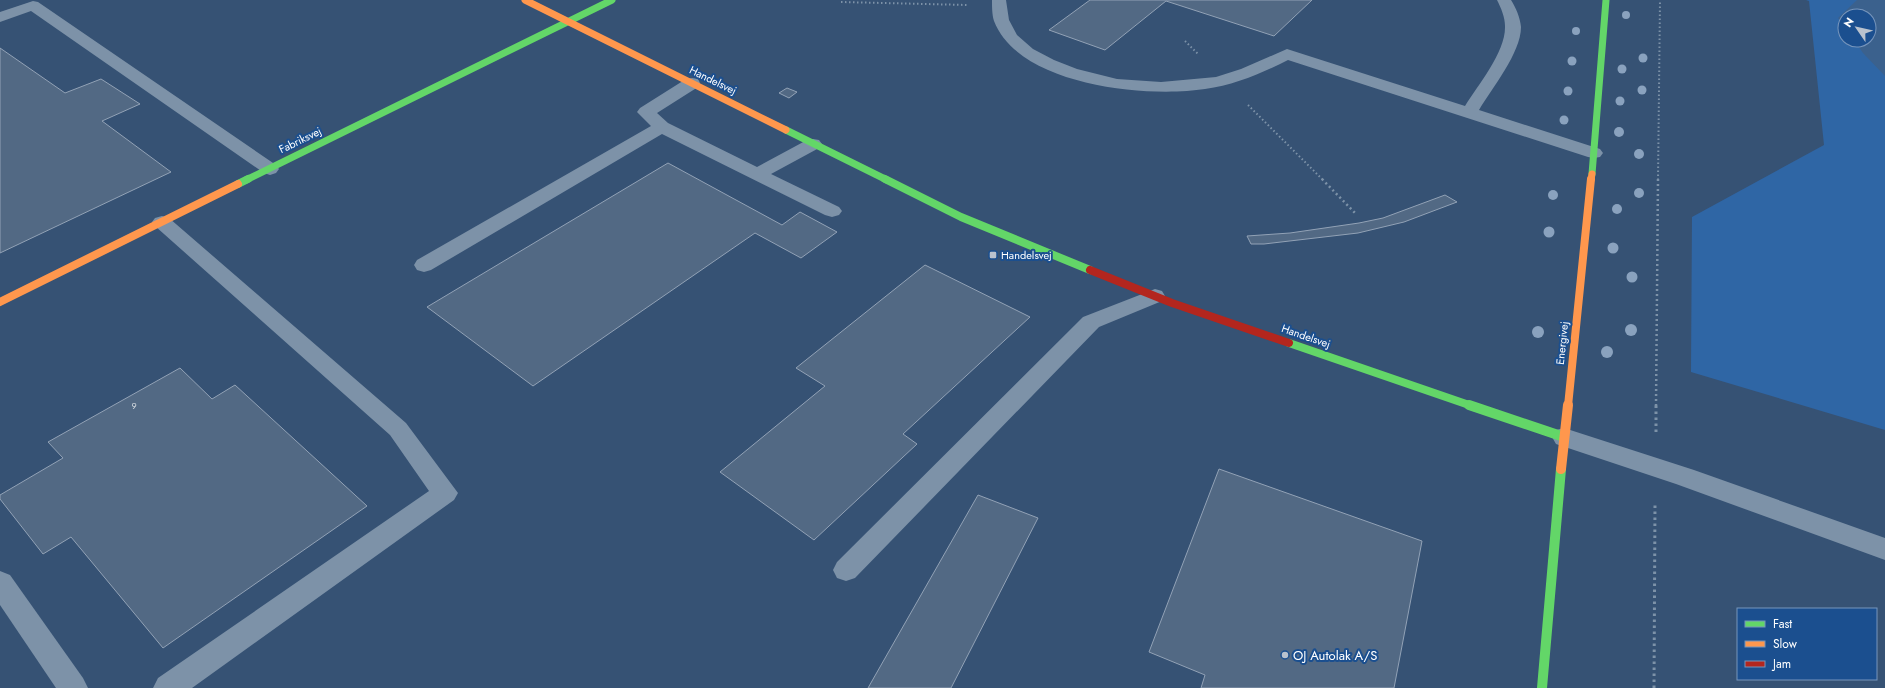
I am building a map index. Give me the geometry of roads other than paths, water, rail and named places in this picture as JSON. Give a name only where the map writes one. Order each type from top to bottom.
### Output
[{"type":"street","name":"Handelsvej","points":[[525,0],[961,217],[1156,296],[1564,437]]},
{"type":"street","name":"Fabriksvej","points":[[0,302],[612,0]]},
{"type":"street","name":"Energivej","points":[[1542,688],[1564,437],[1594,153],[1606,0]]},
{"type":"lane","points":[[1469,112],[1505,54],[1513,35],[1512,18],[1504,0]]},
{"type":"lane","points":[[999,3],[1000,17],[1006,30],[1016,43],[1034,56],[1059,69],[1105,81],[1134,86],[1185,86],[1224,80],[1248,73],[1287,54],[1594,153]]},
{"type":"lane","points":[[0,17],[33,5],[270,169]]},
{"type":"lane","points":[[692,83],[646,112],[662,128],[832,211]]},
{"type":"lane","points":[[424,265],[662,128]]},
{"type":"lane","points":[[757,174],[813,144]]},
{"type":"lane","points":[[162,222],[398,429],[445,493],[168,688]]},
{"type":"lane","points":[[846,570],[1091,322],[1156,296]]},
{"type":"lane","points":[[1564,437],[1692,479],[1885,549]]},
{"type":"lane","points":[[0,583],[73,688]]},
{"type":"place","name":"Handelsvej","points":[[993,255]]},
{"type":"place","name":"OJ Autolak A/S","points":[[1285,655]]}]
